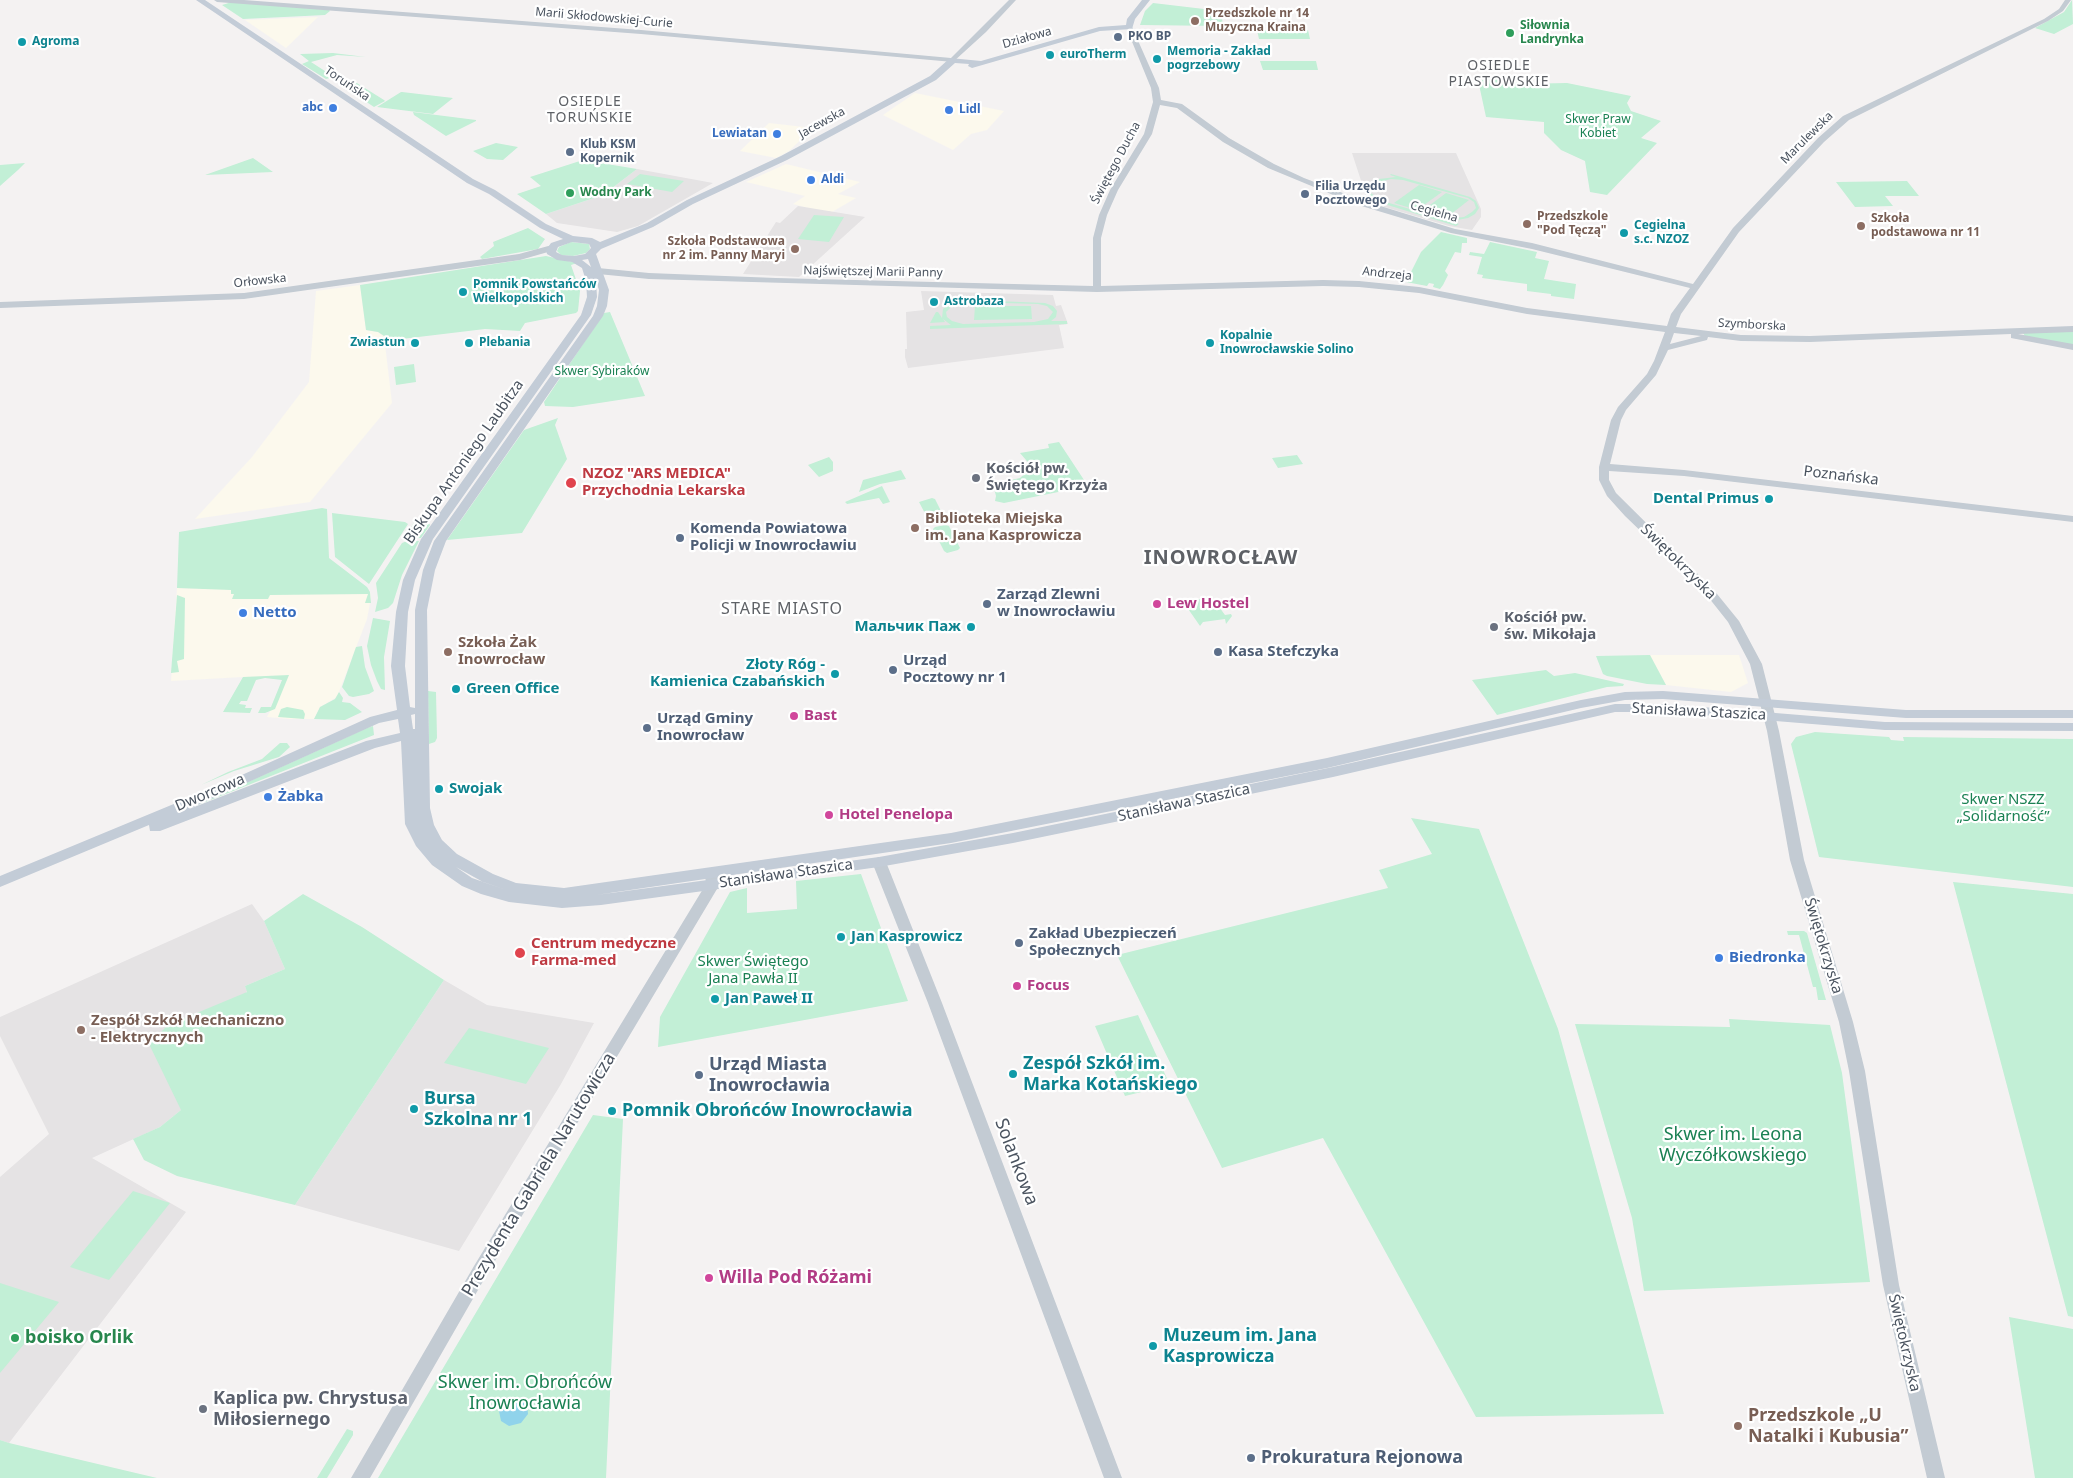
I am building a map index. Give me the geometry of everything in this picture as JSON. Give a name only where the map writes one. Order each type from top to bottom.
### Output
[{"type":"main road","name":"Toruńska","points":[[200,0],[214,4],[481,188],[492,192],[543,226],[571,239]]},
{"type":"main road","points":[[1129,27],[1131,19],[1146,0]]},
{"type":"main road","name":"Działowa","points":[[962,69],[1099,29],[1129,27]]},
{"type":"main road","name":"Marii Skłodowskiej-Curie","points":[[953,60],[980,63]]},
{"type":"main road","name":"Jacewska","points":[[574,259],[593,247],[650,225],[690,202],[784,158],[933,78],[953,60]]},
{"type":"main road","points":[[933,78],[953,72]]},
{"type":"main road","name":"Toruńska","points":[[481,188],[484,195],[541,233],[553,250]]},
{"type":"main road","points":[[574,259],[560,258],[553,250],[571,239],[593,247],[604,290]]},
{"type":"main road","name":"Biskupa Antoniego Laubitza","points":[[407,735],[398,666],[398,646],[404,596],[414,565],[441,518],[586,315],[592,296],[591,281],[586,268],[574,259]]},
{"type":"main road","name":"Biskupa Antoniego Laubitza","points":[[422,732],[421,610],[424,589],[434,555],[454,520],[593,323],[602,306],[604,290]]},
{"type":"main road","name":"Stanisława Staszica","points":[[407,735],[410,811],[416,834],[436,861],[467,882],[508,897],[562,903],[601,900],[712,878],[1007,828],[1327,763],[1612,698],[1663,695],[1885,726],[2073,727]]},
{"type":"main road","name":"Stanisława Staszica","points":[[422,732],[423,808],[427,825],[437,842],[452,858],[488,878],[515,888],[564,893],[879,862],[1013,838],[1333,772],[1615,708],[1906,714],[2073,714]]},
{"type":"main road","name":"Dworcowa","points":[[0,882],[236,783],[375,720],[422,709]]},
{"type":"main road","name":"Dworcowa","points":[[0,892],[160,825],[371,744],[422,732]]},
{"type":"street","name":"Jacewska","points":[[953,60],[1013,0]]},
{"type":"street","name":"Marulewska","points":[[1671,330],[1676,314],[1736,230],[1751,212],[1846,118],[2056,15],[2068,0]]},
{"type":"street","name":"Marii Skłodowskiej-Curie","points":[[214,4],[226,1],[648,33],[953,60]]},
{"type":"street","points":[[1129,27],[1155,88],[1157,102]]},
{"type":"street","name":"Cegielna","points":[[1157,102],[1179,106],[1248,153],[1301,180],[1350,199],[1454,231],[1532,246],[1695,287]]},
{"type":"street","name":"Świętego Ducha","points":[[1097,289],[1097,238],[1103,214],[1114,190],[1148,134],[1157,102]]},
{"type":"street","name":"Orłowska","points":[[0,305],[244,296],[520,257],[553,250]]},
{"type":"street","name":"Najświętszej Marii Panny","points":[[598,271],[649,276],[853,284],[1097,289]]},
{"type":"street","name":"Najświętszej Marii Panny","points":[[604,290],[608,283],[614,279],[649,276]]},
{"type":"street","name":"Andrzeja","points":[[1097,289],[1323,283],[1359,284],[1399,287],[1528,311],[1671,330]]},
{"type":"street","points":[[1676,314],[1682,321],[1690,325],[1720,336]]},
{"type":"street","name":"Szymborska","points":[[1671,330],[1720,336],[1810,339],[2073,329]]},
{"type":"street","points":[[1604,467],[1616,420],[1622,409],[1651,375],[1665,348],[1671,330]]},
{"type":"street","name":"Szymborska","points":[[1987,333],[2073,347]]},
{"type":"street","points":[[1665,348],[1699,339],[1720,336]]},
{"type":"street","name":"Poznańska","points":[[1604,467],[1684,473],[2073,519]]},
{"type":"street","name":"Świętokrzyska","points":[[1604,467],[1605,483],[1621,506],[1709,591],[1732,621],[1756,664],[1768,710],[1797,860],[1846,1022],[1857,1071],[1891,1285],[1936,1478]]},
{"type":"street","name":"Solankowa","points":[[879,862],[935,1003],[1113,1478]]},
{"type":"street","name":"Prezydenta Gabriela Narutowicza","points":[[360,1478],[712,878]]},
{"type":"shaded area","points":[[318,17],[286,48],[245,20]]},
{"type":"shaded area","points":[[915,93],[1004,111],[987,130],[971,134],[953,150],[883,115]]},
{"type":"shaded area","points":[[769,123],[813,128],[789,151],[776,158],[740,151]]},
{"type":"shaded area","points":[[1352,153],[1456,153],[1481,209],[1481,217],[1472,230],[1449,226],[1368,202]]},
{"type":"shaded area","points":[[786,164],[860,182],[838,194],[856,198],[832,212],[816,210],[793,204],[805,196],[746,182]]},
{"type":"shaded area","points":[[637,169],[713,183],[638,226],[617,232],[557,223],[546,214],[603,195]]},
{"type":"shaded area","name":"Szkoła Podstawowa nr 2 im. Panny Maryi","points":[[798,206],[865,217],[799,277],[743,274],[776,222],[780,223]]},
{"type":"shaded area","points":[[360,285],[366,330],[378,332],[384,336],[392,403],[310,502],[195,519],[252,457],[309,382],[316,291]]},
{"type":"shaded area","points":[[921,291],[1053,295],[1056,306],[1061,305],[1068,324],[1059,325],[1064,348],[908,368],[905,357],[905,349],[907,349],[906,312],[924,310]]},
{"type":"shaded area","points":[[177,588],[370,592],[371,598],[367,619],[337,697],[320,707],[314,719],[289,719],[267,717],[288,677],[243,677],[171,681]]},
{"type":"shaded area","points":[[1650,655],[1739,655],[1748,683],[1731,692],[1666,685]]},
{"type":"shaded area","points":[[252,904],[264,921],[285,969],[245,986],[247,991],[181,1110],[160,1127],[92,1158],[186,1212],[9,1443],[0,1440],[0,1177],[49,1134],[0,1036],[0,1017]]},
{"type":"shaded area","points":[[444,980],[487,1005],[594,1023],[561,1084],[459,1251],[295,1205]]},
{"type":"green space","points":[[2072,0],[2073,24],[2054,34],[2035,28],[2064,12]]},
{"type":"green space","points":[[232,2],[330,11],[325,15],[243,19],[222,5]]},
{"type":"green space","points":[[1153,3],[1221,11],[1223,26],[1140,25],[1145,11]]},
{"type":"green space","points":[[1257,30],[1308,30],[1310,39],[1259,39]]},
{"type":"green space","points":[[333,53],[366,57],[337,55],[311,62],[328,73],[325,75],[330,78],[326,79],[302,64],[309,61],[300,54]]},
{"type":"green space","points":[[1260,61],[1316,61],[1318,70],[1263,70]]},
{"type":"green space","name":"Skwer Praw Kobiet","points":[[1510,79],[1520,84],[1567,83],[1631,96],[1627,103],[1631,111],[1661,121],[1641,138],[1657,143],[1607,195],[1590,192],[1585,161],[1561,150],[1544,133],[1544,122],[1486,117],[1478,80]]},
{"type":"green space","points":[[352,80],[385,101],[374,107],[338,83]]},
{"type":"green space","points":[[401,92],[453,98],[433,114],[377,107]]},
{"type":"green space","points":[[413,112],[476,121],[446,136],[414,115]]},
{"type":"green space","points":[[496,143],[518,147],[503,160],[487,159],[473,151]]},
{"type":"green space","points":[[253,158],[273,172],[205,175]]},
{"type":"green space","points":[[583,160],[637,169],[603,195],[546,214],[517,194],[541,186],[530,177]]},
{"type":"green space","points":[[25,163],[18,170],[0,186],[0,165]]},
{"type":"green space","points":[[640,174],[684,181],[672,192],[627,184]]},
{"type":"green space","points":[[1390,175],[1470,197],[1476,201],[1479,208],[1475,214],[1468,218],[1452,221],[1459,224],[1456,226],[1368,199],[1371,197],[1365,189],[1369,183],[1379,179],[1396,177]],"holes":[[[1391,179],[1403,180],[1468,198],[1474,202],[1476,208],[1464,217],[1444,219],[1379,200],[1369,189],[1372,184]]]},
{"type":"green space","points":[[1907,181],[1919,196],[1885,196],[1893,206],[1855,207],[1836,182]]},
{"type":"green space","points":[[1419,185],[1442,192],[1417,210],[1394,203]]},
{"type":"green space","points":[[1446,193],[1469,200],[1446,218],[1422,211]]},
{"type":"green space","points":[[814,215],[844,217],[829,242],[798,239]]},
{"type":"green space","points":[[528,228],[545,239],[538,249],[482,259],[480,257],[494,246],[493,242]]},
{"type":"green space","points":[[1441,232],[1467,238],[1467,243],[1462,243],[1461,253],[1455,252],[1445,271],[1448,275],[1443,285],[1440,289],[1433,287],[1434,284],[1429,283],[1427,286],[1406,282],[1421,252]]},
{"type":"green space","points":[[571,242],[589,244],[590,249],[586,253],[573,256],[561,255],[557,251],[559,247]]},
{"type":"green space","points":[[1490,242],[1537,252],[1535,258],[1549,261],[1544,279],[1576,284],[1574,299],[1527,291],[1527,284],[1482,278],[1483,275],[1477,274],[1482,257],[1469,255],[1470,252],[1484,254]]},
{"type":"green space","points":[[546,256],[577,263],[571,265],[580,291],[578,311],[576,313],[525,323],[520,331],[485,329],[385,341],[384,336],[378,332],[366,330],[360,285]]},
{"type":"green space","points":[[972,300],[1045,303],[1053,306],[1057,311],[1056,317],[1051,321],[1067,321],[1067,324],[930,329],[930,326],[951,325],[943,319],[945,322],[930,323],[936,312],[942,318],[943,309],[949,304]],"holes":[[[970,302],[1038,304],[1047,306],[1053,312],[1048,319],[1034,322],[963,324],[952,321],[947,317],[946,312],[951,307]]]},
{"type":"green space","points":[[975,306],[1031,306],[1032,319],[974,320]]},
{"type":"green space","name":"Skwer Sybiraków","points":[[610,312],[645,396],[573,407],[545,406],[544,402],[604,313]]},
{"type":"green space","points":[[2073,331],[2073,345],[2025,336],[2023,333]]},
{"type":"green space","points":[[414,364],[416,382],[396,385],[394,367]]},
{"type":"green space","points":[[558,418],[555,425],[567,459],[522,533],[447,540],[524,430]]},
{"type":"green space","points":[[1059,442],[1086,483],[1078,488],[1004,503],[995,501],[996,496],[993,484],[1020,478],[1032,467],[1020,453],[1049,448],[1048,444]]},
{"type":"green space","points":[[1297,455],[1303,464],[1278,468],[1272,458]]},
{"type":"green space","points":[[829,457],[833,462],[833,471],[819,477],[808,465]]},
{"type":"green space","points":[[901,470],[906,479],[880,484],[859,492],[863,480]]},
{"type":"green space","points":[[882,486],[890,502],[883,504],[879,498],[847,504],[845,502]]},
{"type":"green space","points":[[932,498],[935,499],[945,519],[943,522],[930,523],[919,502]]},
{"type":"green space","points":[[322,508],[327,509],[329,558],[367,587],[370,592],[371,603],[365,603],[368,594],[270,595],[268,599],[232,599],[234,594],[231,594],[231,590],[177,588],[179,532]]},
{"type":"green space","points":[[332,513],[405,522],[408,524],[369,584],[335,557]]},
{"type":"green space","points":[[421,519],[427,521],[430,525],[421,538],[405,538],[413,524]]},
{"type":"green space","points":[[945,525],[949,526],[960,548],[958,550],[947,553],[944,551],[933,529]]},
{"type":"green space","points":[[419,541],[402,575],[393,603],[388,608],[375,612],[378,598],[376,583],[402,543]]},
{"type":"green space","points":[[177,595],[185,598],[184,659],[177,661],[179,672],[171,673]]},
{"type":"green space","points":[[1211,596],[1225,615],[1231,614],[1232,616],[1226,624],[1225,619],[1203,622],[1200,626],[1184,603]]},
{"type":"green space","points":[[373,618],[390,621],[384,657],[385,690],[381,689],[377,681],[367,646]]},
{"type":"green space","points":[[362,646],[365,667],[374,691],[369,694],[353,697],[349,696],[342,687],[356,647]]},
{"type":"green space","points":[[1650,655],[1666,685],[1647,684],[1607,676],[1603,674],[1596,656]]},
{"type":"green space","points":[[1546,670],[1554,676],[1575,673],[1624,684],[1623,686],[1607,687],[1497,715],[1472,680]]},
{"type":"green space","points":[[289,675],[275,709],[265,713],[258,713],[261,707],[271,707],[282,680],[265,678],[256,680],[247,701],[241,701],[239,704],[246,705],[245,708],[252,708],[250,713],[223,712],[243,677]]},
{"type":"green space","points":[[428,691],[436,692],[437,738],[435,742],[429,744]]},
{"type":"green space","points":[[339,692],[343,698],[342,702],[350,703],[362,712],[345,720],[314,719],[320,707],[335,699]]},
{"type":"green space","points":[[287,707],[303,710],[305,714],[304,719],[278,717],[281,709]]},
{"type":"green space","points":[[373,726],[374,735],[193,807],[367,728]]},
{"type":"green space","name":"Skwer NSZZ „Solidarność”","points":[[1815,732],[1889,737],[1891,740],[1904,741],[1903,737],[2073,739],[2073,887],[1819,857],[1791,744],[1796,737]]},
{"type":"green space","points":[[280,743],[287,743],[290,747],[279,757],[234,771],[201,785],[262,759]]},
{"type":"green space","points":[[1411,818],[1479,829],[1558,1029],[1664,1414],[1476,1417],[1323,1138],[1222,1168],[1117,955],[1388,888],[1379,870],[1432,854]]},
{"type":"green space","name":"Skwer Świętego Jana Pawła II","points":[[861,874],[908,1001],[658,1047],[660,1017],[730,892],[747,888],[747,913],[797,909],[796,881]]},
{"type":"green space","points":[[1953,882],[2073,894],[2073,1317],[2068,1316]]},
{"type":"green space","points":[[303,894],[362,927],[444,980],[295,1205],[177,1176],[144,1160],[133,1139],[160,1127],[181,1110],[149,1044],[168,1025],[247,992],[245,986],[285,969],[264,921]]},
{"type":"green space","points":[[1787,931],[1804,931],[1807,933],[1826,1000],[1818,1000],[1816,987],[1813,987],[1799,935],[1788,935]]},
{"type":"green space","points":[[1138,1015],[1170,1085],[1125,1096],[1095,1026]]},
{"type":"green space","name":"Skwer im. Leona Wyczółkowskiego","points":[[1729,1019],[1830,1025],[1842,1073],[1870,1282],[1644,1291],[1632,1218],[1575,1024],[1730,1027]]},
{"type":"green space","points":[[469,1028],[549,1048],[526,1084],[444,1063]]},
{"type":"green space","name":"Skwer im. Obrońców Inowrocławia","points":[[593,1115],[623,1119],[606,1478],[378,1478]]},
{"type":"green space","points":[[133,1191],[170,1203],[109,1280],[70,1267]]},
{"type":"green space","name":"boisko Orlik","points":[[0,1283],[59,1302],[0,1373]]},
{"type":"green space","points":[[2009,1317],[2073,1329],[2073,1478],[2035,1478]]},
{"type":"green space","points":[[347,1429],[353,1431],[353,1435],[327,1478],[317,1478]]},
{"type":"green space","points":[[0,1440],[9,1443],[157,1478],[0,1478]]},
{"type":"water","points":[[518,1399],[527,1403],[528,1414],[521,1423],[509,1426],[501,1421],[499,1411],[507,1402]]},
{"type":"place","name":"Przedszkole nr 14 Muzyczna Kraina","points":[[1195,21]]},
{"type":"place","name":"Siłownia Landrynka","points":[[1510,33]]},
{"type":"place","name":"PKO BP","points":[[1118,37]]},
{"type":"place","name":"Agroma","points":[[22,42]]},
{"type":"place","name":"euroTherm","points":[[1050,55]]},
{"type":"place","name":"Memoria - Zakład pogrzebowy","points":[[1157,59]]},
{"type":"place","name":"abc","points":[[333,108]]},
{"type":"place","name":"Lidl","points":[[949,110]]},
{"type":"place","name":"Lewiatan","points":[[777,134]]},
{"type":"place","name":"Klub KSM Kopernik","points":[[570,152]]},
{"type":"place","name":"Aldi","points":[[811,180]]},
{"type":"place","name":"Wodny Park","points":[[570,193]]},
{"type":"place","name":"Filia Urzędu Pocztowego","points":[[1305,194]]},
{"type":"place","name":"Przedszkole \"Pod Tęczą\"","points":[[1527,224]]},
{"type":"place","name":"Szkoła podstawowa nr 11","points":[[1861,226]]},
{"type":"place","name":"Cegielna s.c. NZOZ","points":[[1624,233]]},
{"type":"place","name":"Szkoła Podstawowa nr 2 im. Panny Maryi","points":[[795,249]]},
{"type":"place","name":"Pomnik Powstańców Wielkopolskich","points":[[463,292]]},
{"type":"place","name":"Astrobaza","points":[[934,302]]},
{"type":"place","name":"Zwiastun","points":[[415,343]]},
{"type":"place","name":"Plebania","points":[[469,343]]},
{"type":"place","name":"Kopalnie Inowrocławskie Solino","points":[[1210,343]]},
{"type":"place","name":"Kościół pw. Świętego Krzyża","points":[[976,478]]},
{"type":"place","name":"NZOZ \"ARS MEDICA\" Przychodnia Lekarska","points":[[571,483]]},
{"type":"place","name":"Dental Primus","points":[[1769,499]]},
{"type":"place","name":"Biblioteka Miejska im. Jana Kasprowicza","points":[[915,528]]},
{"type":"place","name":"Komenda Powiatowa Policji w Inowrocławiu","points":[[680,538]]},
{"type":"place","name":"Zarząd Zlewni w Inowrocławiu","points":[[987,604]]},
{"type":"place","name":"Lew Hostel","points":[[1157,604]]},
{"type":"place","name":"Netto","points":[[243,613]]},
{"type":"place","name":"Мальчик Паж","points":[[971,627]]},
{"type":"place","name":"Kościół pw. św. Mikołaja","points":[[1494,627]]},
{"type":"place","name":"Szkoła Żak Inowrocław","points":[[448,652]]},
{"type":"place","name":"Kasa Stefczyka","points":[[1218,652]]},
{"type":"place","name":"Urząd Pocztowy nr 1","points":[[893,670]]},
{"type":"place","name":"Złoty Róg - Kamienica Czabańskich","points":[[835,674]]},
{"type":"place","name":"Green Office","points":[[456,689]]},
{"type":"place","name":"Bast","points":[[794,716]]},
{"type":"place","name":"Urząd Gminy Inowrocław","points":[[647,728]]},
{"type":"place","name":"Swojak","points":[[439,789]]},
{"type":"place","name":"Żabka","points":[[268,797]]},
{"type":"place","name":"Hotel Penelopa","points":[[829,815]]},
{"type":"place","name":"Jan Kasprowicz","points":[[841,937]]},
{"type":"place","name":"Zakład Ubezpieczeń Społecznych","points":[[1019,943]]},
{"type":"place","name":"Centrum medyczne Farma-med","points":[[520,953]]},
{"type":"place","name":"Biedronka","points":[[1719,958]]},
{"type":"place","name":"Focus","points":[[1017,986]]},
{"type":"place","name":"Jan Paweł II","points":[[715,999]]},
{"type":"place","name":"Zespół Szkół Mechaniczno - Elektrycznych","points":[[81,1030]]},
{"type":"place","name":"Zespół Szkół im. Marka Kotańskiego","points":[[1013,1074]]},
{"type":"place","name":"Urząd Miasta Inowrocławia","points":[[699,1075]]},
{"type":"place","name":"Bursa Szkolna nr 1","points":[[414,1109]]},
{"type":"place","name":"Pomnik Obrońców Inowrocławia","points":[[612,1111]]},
{"type":"place","name":"Willa Pod Różami","points":[[709,1278]]},
{"type":"place","name":"boisko Orlik","points":[[15,1338]]},
{"type":"place","name":"Muzeum im. Jana Kasprowicza","points":[[1153,1346]]},
{"type":"place","name":"Kaplica pw. Chrystusa Miłosiernego","points":[[203,1409]]},
{"type":"place","name":"Przedszkole „U Natalki i Kubusia”","points":[[1738,1426]]},
{"type":"place","name":"Prokuratura Rejonowa","points":[[1251,1458]]},
{"type":"district","name":"OSIEDLE PIASTOWSKIE","points":[[1499,74]]},
{"type":"district","name":"OSIEDLE TORUŃSKIE","points":[[590,110]]},
{"type":"district","name":"INOWROCŁAW","points":[[1221,558]]},
{"type":"district","name":"STARE MIASTO","points":[[782,609]]}]
